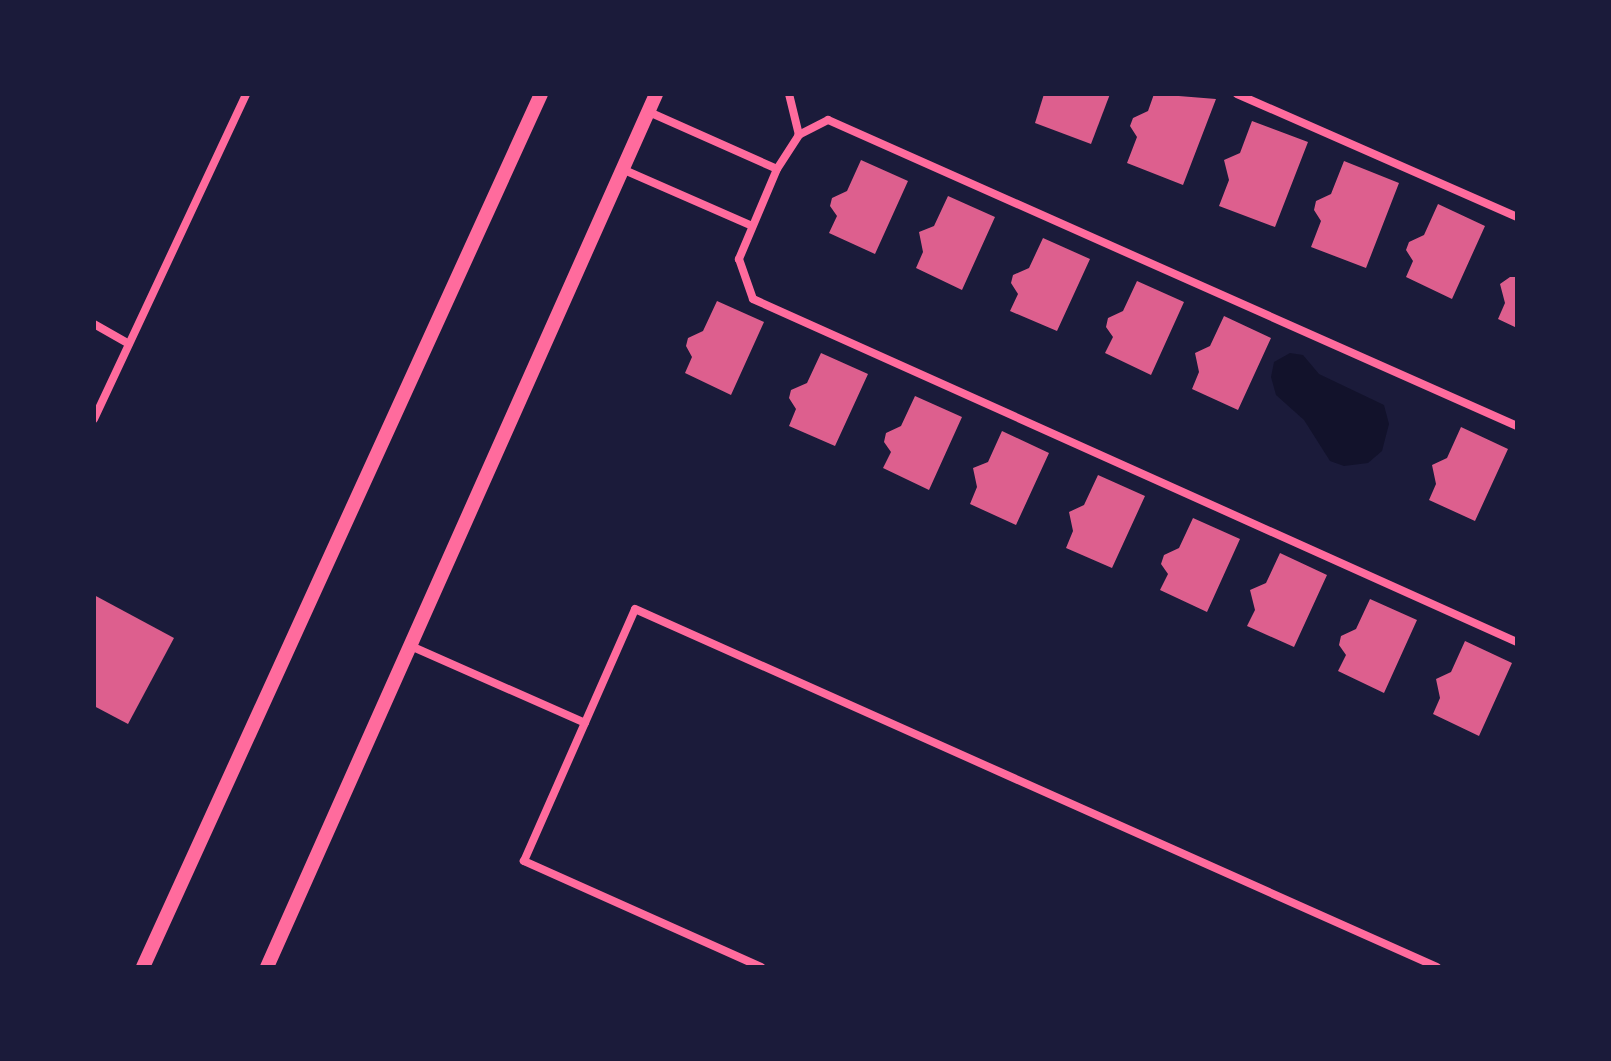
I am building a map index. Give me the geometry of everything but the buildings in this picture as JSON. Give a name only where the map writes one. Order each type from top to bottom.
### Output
[{"type":"street","points":[[94,419],[246,94]]},
{"type":"street","points":[[143,967],[541,94]]},
{"type":"street","points":[[267,967],[413,647],[656,94]]},
{"type":"street","points":[[789,94],[799,135]]},
{"type":"street","points":[[1237,94],[1517,217]]},
{"type":"street","points":[[649,112],[777,169]]},
{"type":"street","points":[[1517,426],[828,120],[799,135],[777,169],[750,225],[739,259],[753,299],[1517,642]]},
{"type":"street","points":[[622,169],[750,225]]},
{"type":"street","points":[[94,324],[129,344]]},
{"type":"street","points":[[761,967],[524,861],[635,609],[1437,967]]},
{"type":"street","points":[[413,647],[585,723]]},
{"type":"shaded area","points":[[1290,353],[1303,355],[1319,374],[1384,405],[1389,424],[1382,451],[1368,463],[1344,466],[1330,461],[1304,420],[1276,395],[1271,377],[1274,362]]}]
